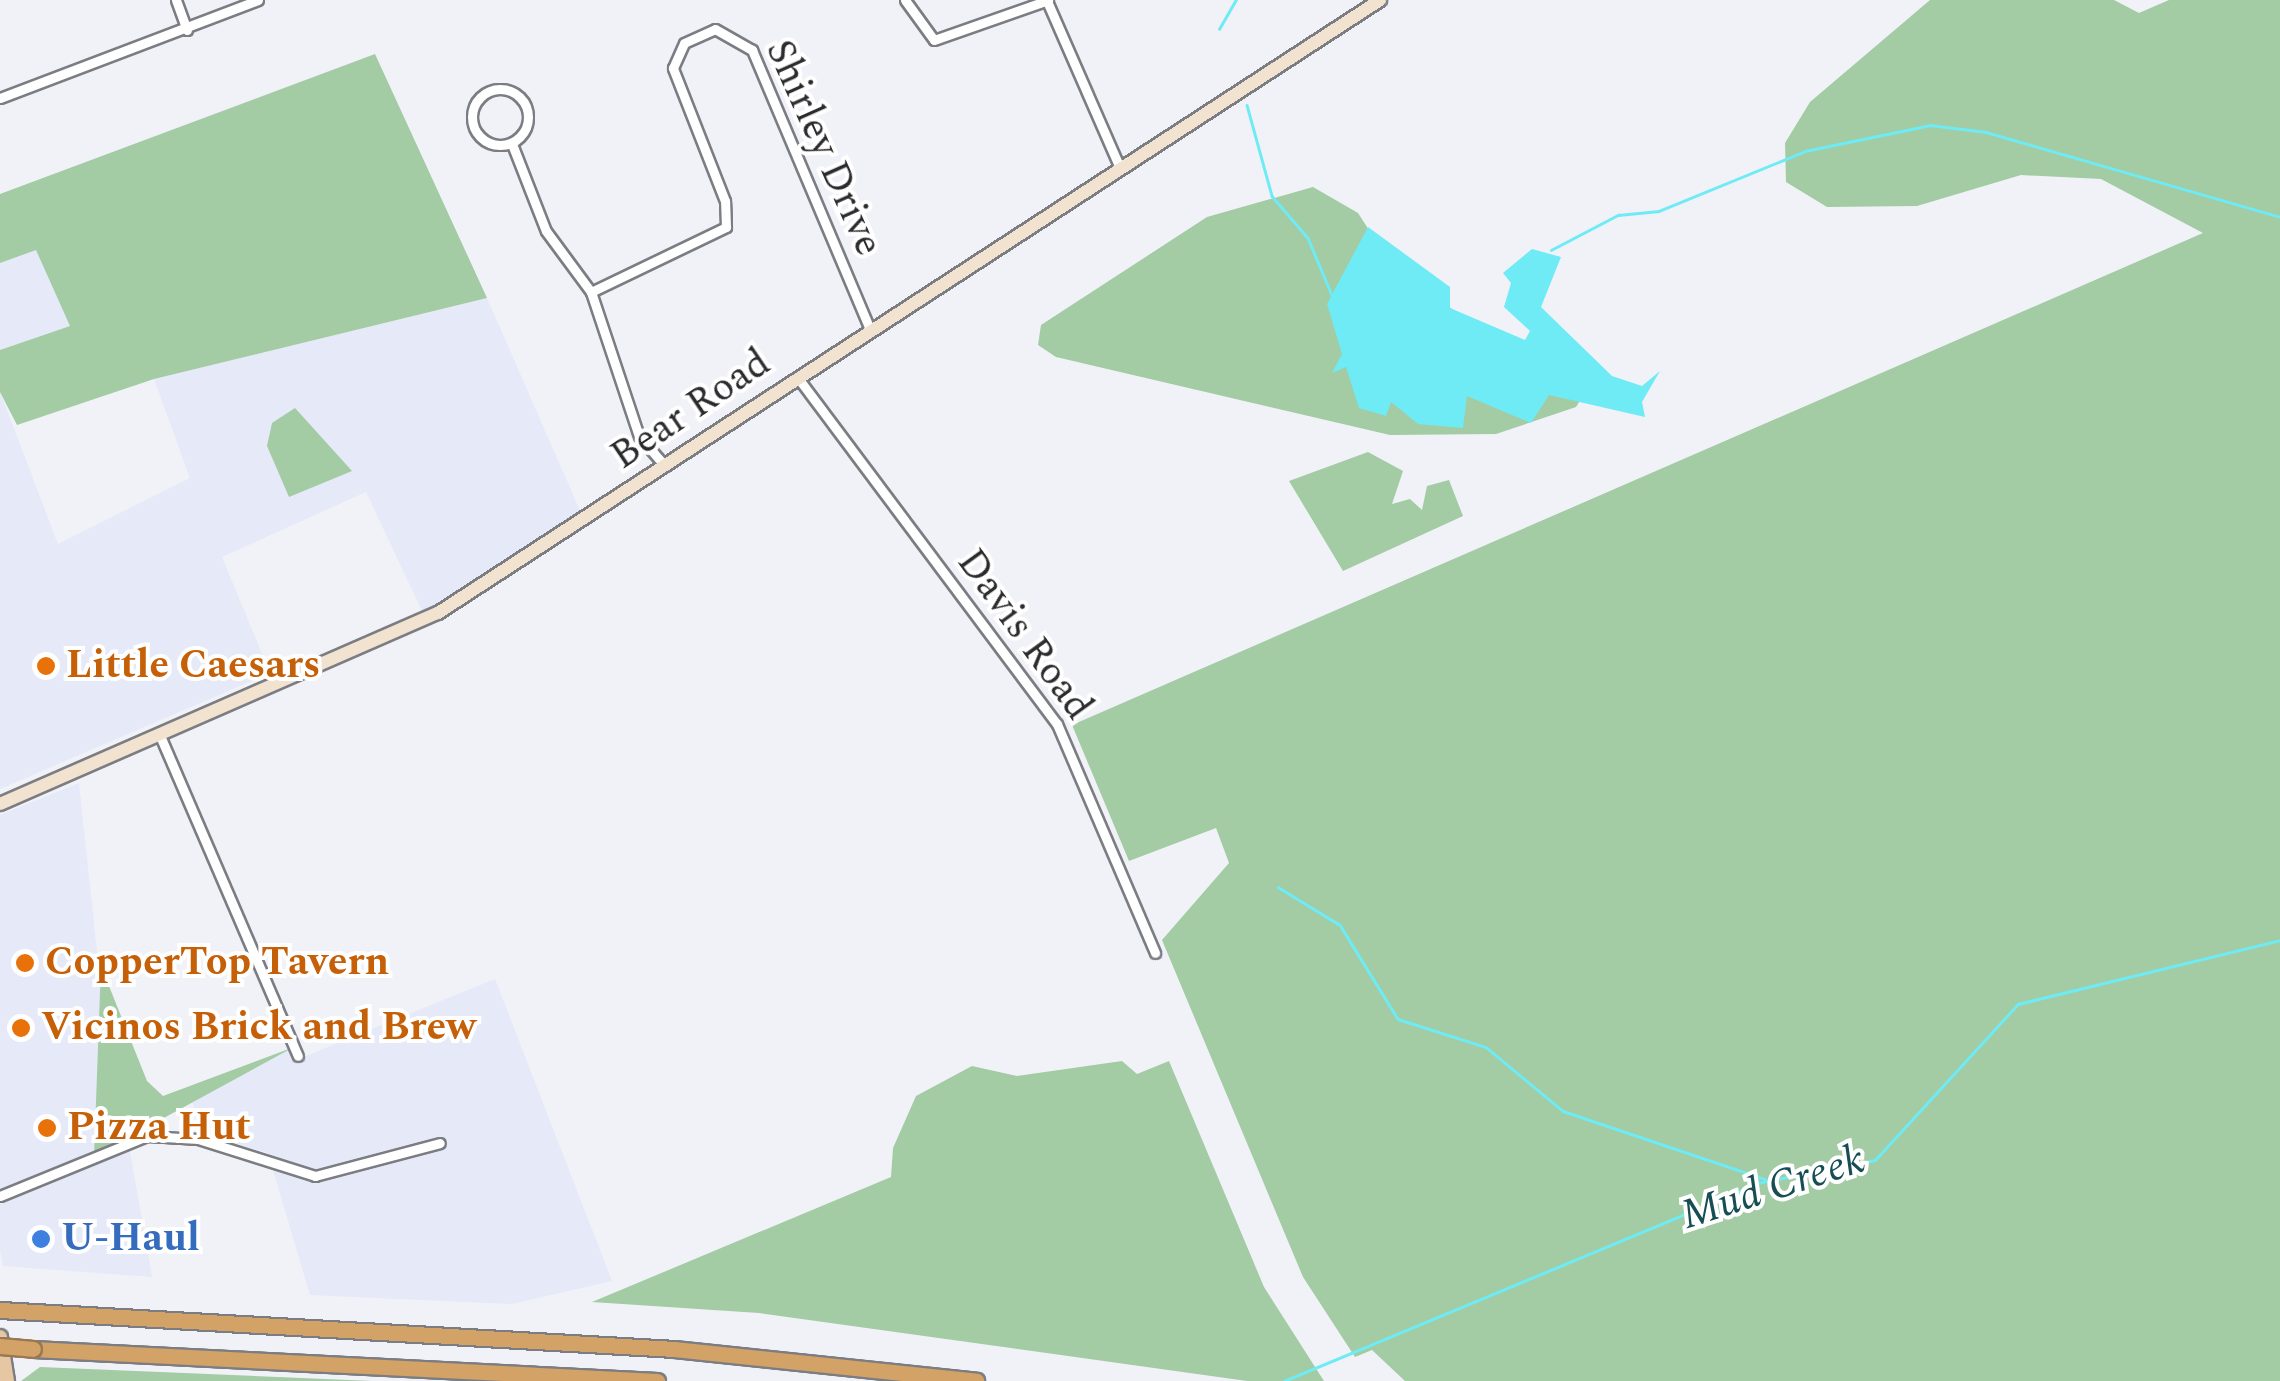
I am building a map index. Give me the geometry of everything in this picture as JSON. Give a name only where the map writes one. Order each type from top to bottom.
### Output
[{"type":"highway","points":[[0,1310],[674,1349],[976,1381]]},
{"type":"highway","points":[[0,1346],[657,1381]]},
{"type":"main road","name":"Bear Road","points":[[0,804],[160,738],[436,614],[1380,0]]},
{"type":"main road","points":[[0,1337],[7,1381]]},
{"type":"street","points":[[176,0],[186,30]]},
{"type":"street","points":[[0,98],[258,0]]},
{"type":"street","points":[[905,0],[934,40],[1048,0],[1120,168]]},
{"type":"street","name":"Shirley Drive","points":[[591,292],[726,227],[725,201],[674,68],[684,43],[715,29],[752,50],[870,330]]},
{"type":"street","points":[[511,90],[527,106],[527,128],[512,144],[490,144],[474,129],[474,107],[489,91],[511,90]]},
{"type":"street","points":[[512,144],[546,231],[591,292],[632,420],[665,466]]},
{"type":"street","name":"Davis Road","points":[[798,378],[1057,724],[1154,953]]},
{"type":"street","points":[[160,738],[298,1056]]},
{"type":"street","points":[[0,1196],[147,1136],[198,1139],[315,1176],[440,1143]]},
{"type":"shaded area","points":[[36,249],[70,326],[0,350],[0,263]]},
{"type":"shaded area","points":[[487,298],[581,513],[423,613],[366,492],[222,557],[270,673],[0,789],[0,392],[58,544],[190,478],[154,379]]},
{"type":"shaded area","points":[[79,783],[105,1028],[94,1154],[128,1140],[152,1277],[3,1266],[0,1250],[0,815]]},
{"type":"shaded area","points":[[495,979],[612,1281],[512,1304],[310,1295],[268,1153],[207,1135],[192,1102],[294,1047],[301,1058]]},
{"type":"green space","points":[[1930,0],[2114,0],[2139,13],[2169,0],[2280,0],[2280,1381],[1405,1381],[1372,1350],[1355,1357],[1303,1277],[1162,940],[1229,863],[1216,828],[1129,861],[1072,725],[2203,233],[2101,179],[2021,175],[1917,206],[1827,207],[1786,182],[1785,143],[1810,102]]},
{"type":"green space","points":[[375,54],[487,298],[154,379],[17,425],[0,392],[0,350],[70,326],[36,250],[0,263],[0,194]]},
{"type":"green space","points":[[1313,187],[1358,213],[1389,261],[1431,296],[1586,391],[1576,407],[1496,434],[1390,435],[1056,357],[1038,345],[1041,325],[1207,217]]},
{"type":"green space","points":[[295,408],[352,471],[289,497],[267,446],[272,423]]},
{"type":"green space","points":[[1368,452],[1403,471],[1392,504],[1410,499],[1422,510],[1427,486],[1449,480],[1463,516],[1343,571],[1289,481]]},
{"type":"green space","points":[[101,966],[147,1081],[163,1096],[294,1047],[94,1156]]},
{"type":"green space","points":[[1122,1061],[1137,1074],[1169,1061],[1264,1287],[1324,1381],[1247,1381],[759,1313],[592,1302],[891,1177],[893,1148],[916,1096],[972,1066],[1017,1076]]},
{"type":"green space","points":[[40,1367],[372,1381],[21,1381]]},
{"type":"water","points":[[1368,227],[1450,287],[1450,308],[1525,340],[1530,331],[1504,307],[1511,283],[1503,273],[1532,249],[1561,257],[1541,307],[1612,376],[1642,386],[1660,371],[1642,402],[1645,417],[1549,395],[1531,423],[1467,396],[1463,428],[1418,424],[1391,402],[1386,416],[1359,408],[1346,367],[1332,373],[1342,354],[1327,304]]},
{"type":"waterway","points":[[1219,29],[1236,0]]},
{"type":"waterway","points":[[1247,105],[1272,196],[1308,238],[1332,295]]},
{"type":"waterway","points":[[1551,250],[1618,215],[1659,211],[1805,151],[1930,125],[1986,132],[2280,217]]},
{"type":"waterway","points":[[1278,887],[1340,925],[1398,1019],[1486,1047],[1563,1111],[1765,1179]]},
{"type":"waterway","name":"Mud Creek","points":[[1284,1381],[1762,1182],[1875,1160],[2018,1004],[2280,940]]},
{"type":"place","name":"Little Caesars","points":[[46,666]]},
{"type":"place","name":"CopperTop Tavern","points":[[25,963]]},
{"type":"place","name":"Vicinos Brick and Brew","points":[[21,1028]]},
{"type":"place","name":"Pizza Hut","points":[[47,1128]]},
{"type":"place","name":"U-Haul","points":[[41,1239]]}]
